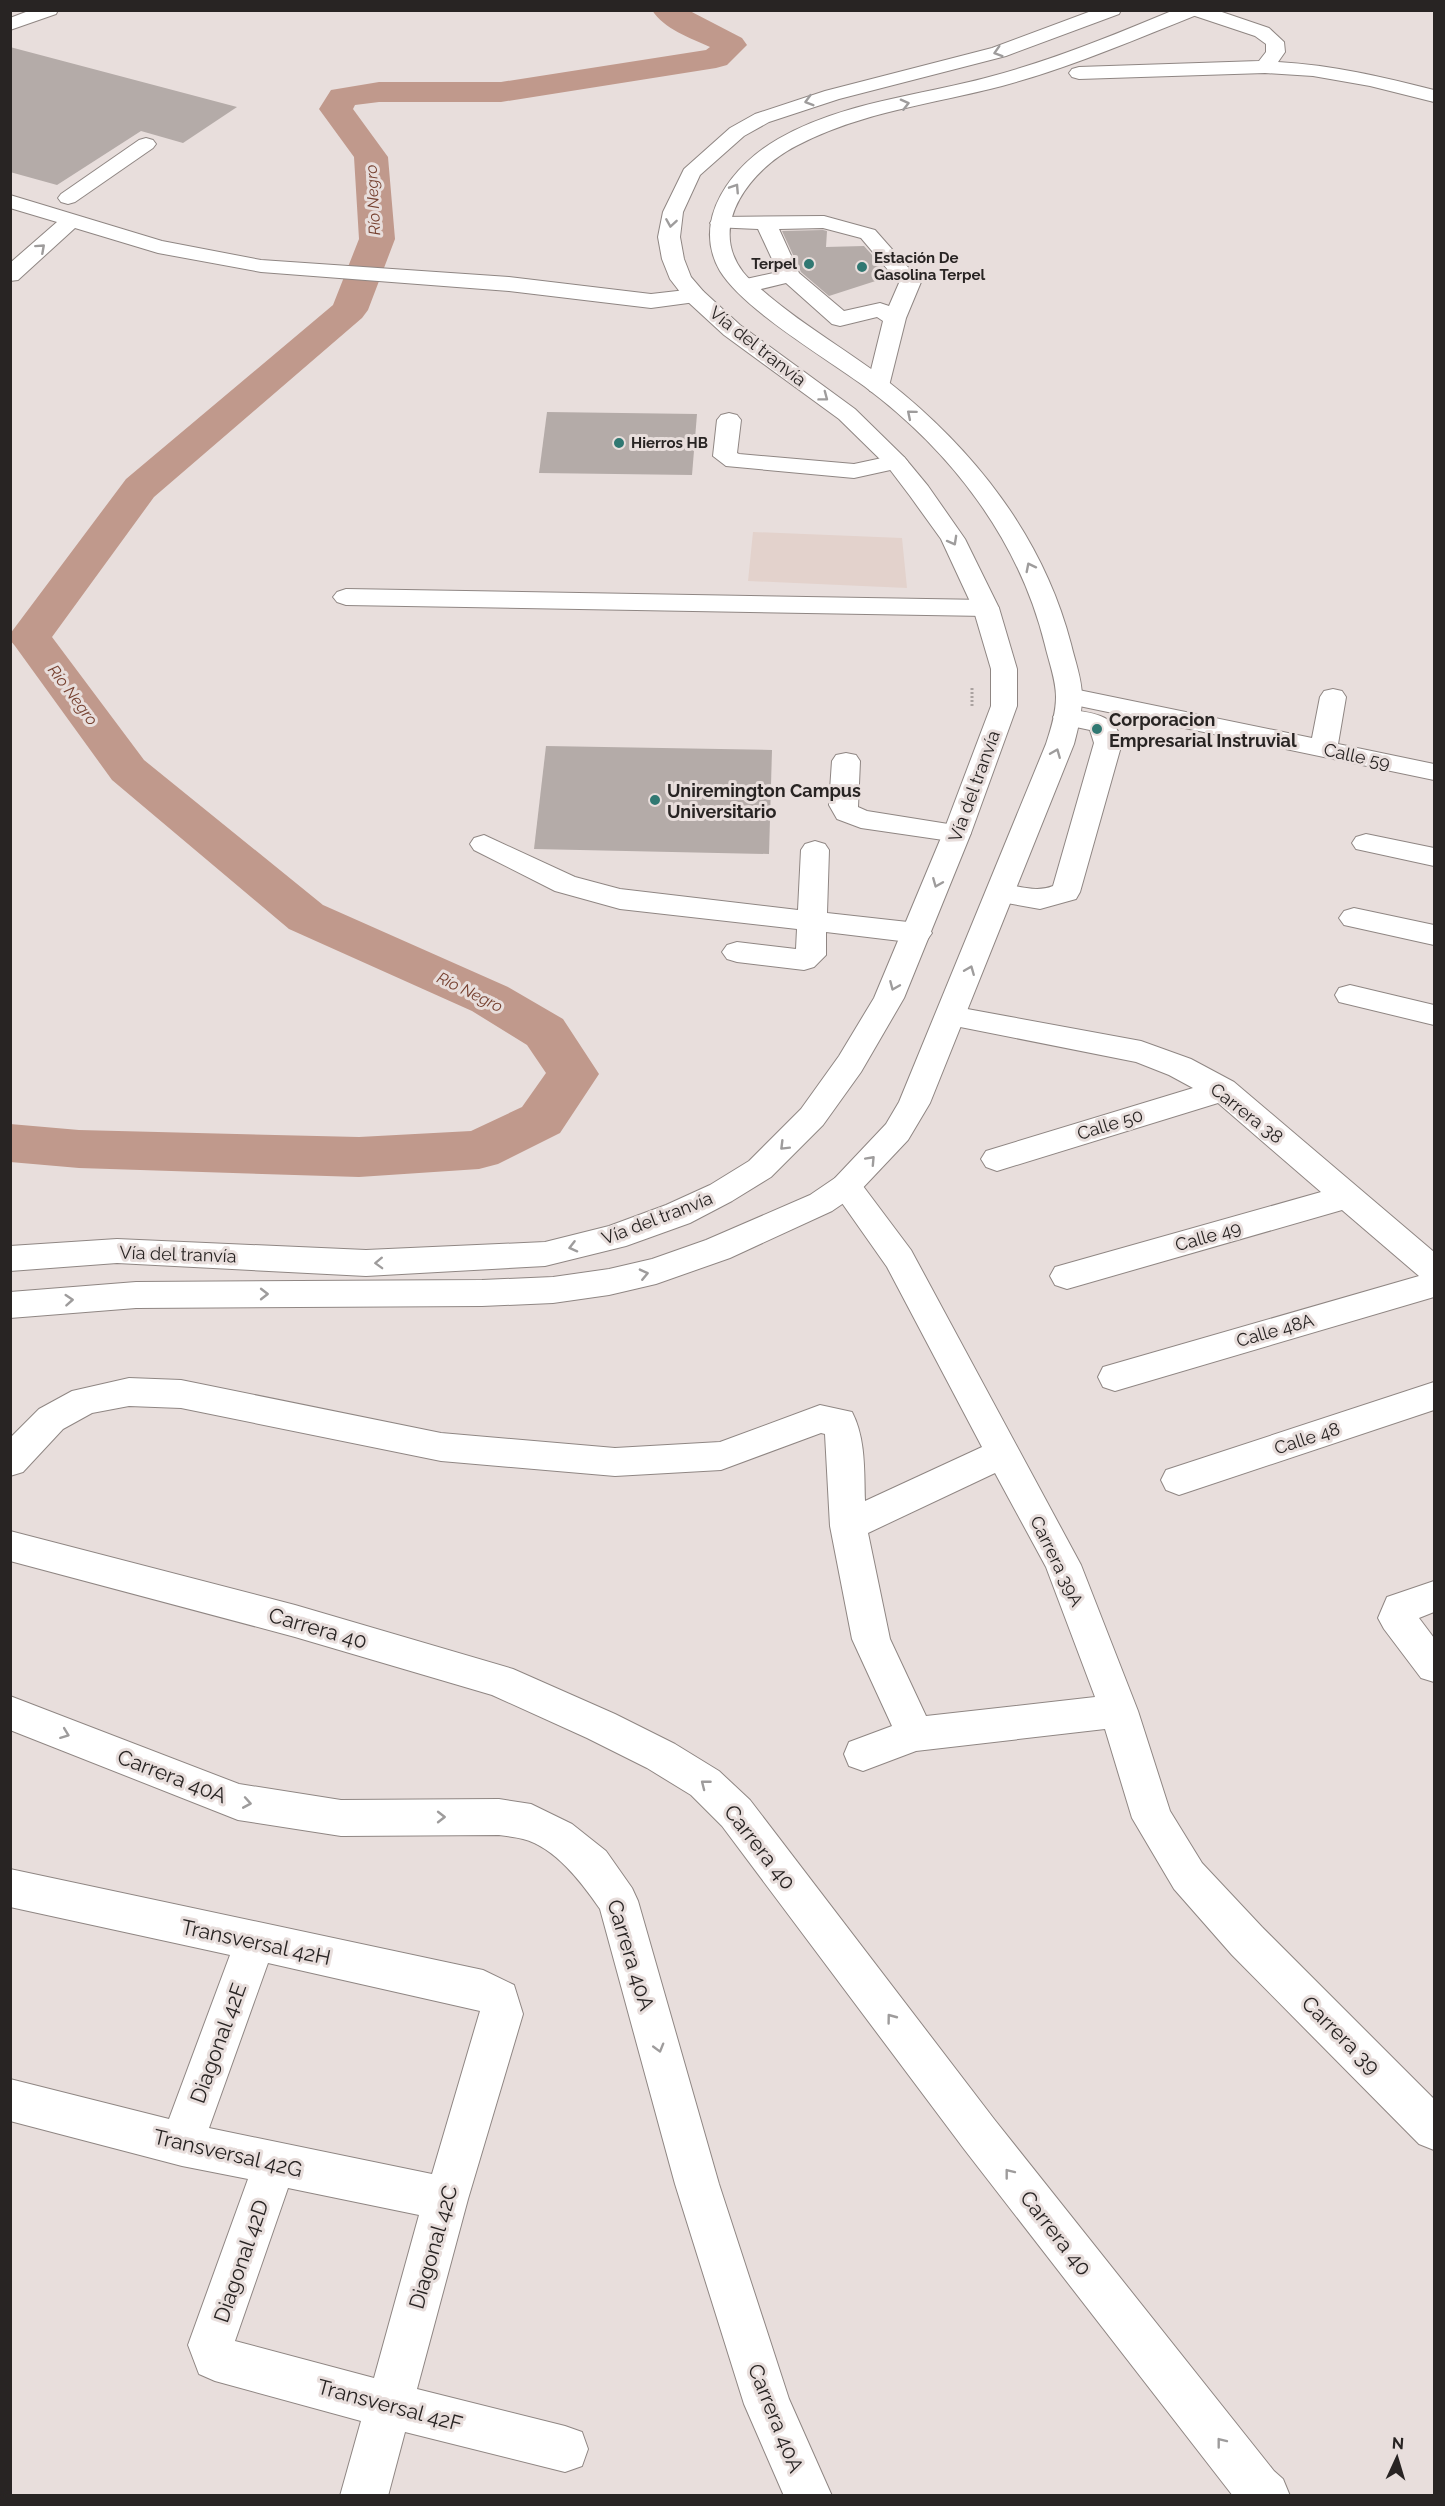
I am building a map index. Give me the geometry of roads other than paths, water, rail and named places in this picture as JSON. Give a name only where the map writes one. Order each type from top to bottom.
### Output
[{"type":"main road","points":[[10,15],[24,10]]},
{"type":"main road","points":[[10,25],[49,10]]},
{"type":"main road","name":"Vía del tranvía","points":[[10,1259],[117,1251],[366,1263],[475,1260],[545,1254],[614,1237],[678,1214],[721,1193],[760,1169],[812,1117],[850,1064],[889,998],[917,933],[1004,706],[1004,669],[986,608],[953,539],[919,490],[896,462],[847,414],[732,330],[695,296],[681,279],[673,259],[669,237],[673,212],[691,173],[737,132],[762,118],[799,104],[999,52],[1112,10]]},
{"type":"main road","points":[[1073,66],[1194,10],[1262,32],[1275,42],[1275,52],[1265,67]]},
{"type":"main road","points":[[1032,41],[1050,43],[1112,18],[1120,17],[1131,21],[1131,26],[1067,50],[1073,66]]},
{"type":"main road","points":[[738,279],[722,248],[720,223],[722,212],[732,191],[746,172],[786,142],[845,119],[995,82],[1073,66],[1265,67],[1313,70],[1359,78],[1434,96]]},
{"type":"main road","points":[[46,213],[146,144]]},
{"type":"main road","points":[[10,181],[68,198]]},
{"type":"main road","points":[[10,201],[158,247],[199,256],[287,268],[423,277],[651,301],[695,296],[731,298],[770,308]]},
{"type":"main road","points":[[10,275],[71,221]]},
{"type":"main road","points":[[720,223],[824,222],[868,234],[910,282],[895,318],[878,386]]},
{"type":"main road","points":[[766,224],[790,276],[840,319],[880,310],[895,318]]},
{"type":"main road","points":[[695,296],[738,279],[790,276]]},
{"type":"main road","name":"Vía del tranvía","points":[[10,1305],[136,1295],[482,1293],[553,1290],[609,1282],[656,1271],[784,1221],[821,1203],[846,1186],[897,1132],[914,1103],[951,1016],[1060,744],[1068,706],[1056,629],[1040,586],[1016,539],[962,461],[927,427],[878,386],[770,308],[738,279]]},
{"type":"main road","points":[[729,420],[725,456],[727,459],[854,471],[896,462]]},
{"type":"main road","points":[[346,597],[986,608]]},
{"type":"main road","points":[[1324,749],[1333,697]]},
{"type":"main road","points":[[1000,893],[1033,900],[1048,900],[1066,892],[1108,743],[1107,731],[1100,723],[1068,706]]},
{"type":"main road","name":"Calle 59","points":[[1068,706],[1324,749],[1434,772]]},
{"type":"main road","points":[[846,761],[843,805],[847,813],[861,819],[957,833]]},
{"type":"main road","points":[[1366,843],[1434,857]]},
{"type":"main road","points":[[484,844],[565,884],[620,899],[917,933]]},
{"type":"main road","points":[[737,952],[804,960],[811,955],[815,850]]},
{"type":"main road","points":[[1354,918],[1434,934]]},
{"type":"main road","points":[[1350,995],[1434,1015]]},
{"type":"main road","name":"Carrera 38","points":[[951,1016],[1141,1052],[1180,1067],[1223,1090],[1434,1270]]},
{"type":"main road","name":"Calle 50","points":[[997,1159],[1223,1090]]},
{"type":"main road","name":"Carrera 39A","points":[[846,1186],[899,1259],[1001,1454],[1063,1565],[1119,1711],[1152,1818],[1188,1876],[1247,1941]]},
{"type":"main road","name":"Calle 49","points":[[1067,1276],[1350,1196]]},
{"type":"main road","name":"Calle 48A","points":[[1115,1377],[1434,1284]]},
{"type":"main road","points":[[10,1462],[51,1419],[84,1401],[129,1392],[181,1394],[441,1447],[615,1462],[721,1456],[820,1419],[840,1422],[845,1443],[848,1526],[871,1639],[915,1734]]},
{"type":"main road","name":"Calle 48","points":[[1179,1480],[1434,1396]]},
{"type":"main road","points":[[848,1526],[1001,1454]]},
{"type":"main road","name":"Carrera 40","points":[[12,1543],[295,1621],[500,1681],[601,1726],[660,1756],[705,1783],[736,1814],[1256,2493]]},
{"type":"main road","points":[[1434,1597],[1400,1608],[1397,1618],[1434,1666]]},
{"type":"main road","points":[[863,1754],[915,1734],[1119,1711]]},
{"type":"main road","name":"Carrera 40A","points":[[10,1713],[238,1802],[341,1818],[499,1817],[531,1822],[558,1837],[592,1864],[618,1901],[697,2184],[767,2404],[808,2496]]},
{"type":"main road","name":"Transversal 42H","points":[[10,1888],[483,1990],[499,1999]]},
{"type":"main road","name":"Carrera 39","points":[[1247,1941],[1434,2129]]},
{"type":"main road","name":"Diagonal 42E","points":[[182,2144],[255,1942]]},
{"type":"main road","name":"Diagonal 42C","points":[[364,2496],[387,2405],[502,2014],[499,1999]]},
{"type":"main road","name":"Transversal 42G","points":[[10,2100],[182,2144],[446,2199]]},
{"type":"main road","name":"Diagonal 42D","points":[[215,2358],[212,2345],[275,2164]]},
{"type":"main road","name":"Transversal 42F","points":[[215,2358],[565,2450]]},
{"type":"waterway","name":"Río Negro","points":[[10,1143],[79,1149],[359,1157],[479,1150],[541,1120],[573,1074],[545,1032],[490,999],[306,917],[128,770],[30,637],[140,488],[349,310],[377,239],[371,157],[336,109],[343,97],[379,92],[501,92],[716,58],[731,45],[687,24],[667,10]]},
{"type":"place","name":"Terpel","points":[[809,264]]},
{"type":"place","name":"Estación De Gasolina Terpel","points":[[862,267]]},
{"type":"place","name":"Hierros HB","points":[[619,443]]},
{"type":"place","name":"Corporacion Empresarial Instruvial","points":[[1097,729]]},
{"type":"place","name":"Uniremington Campus Universitario","points":[[655,800]]}]
